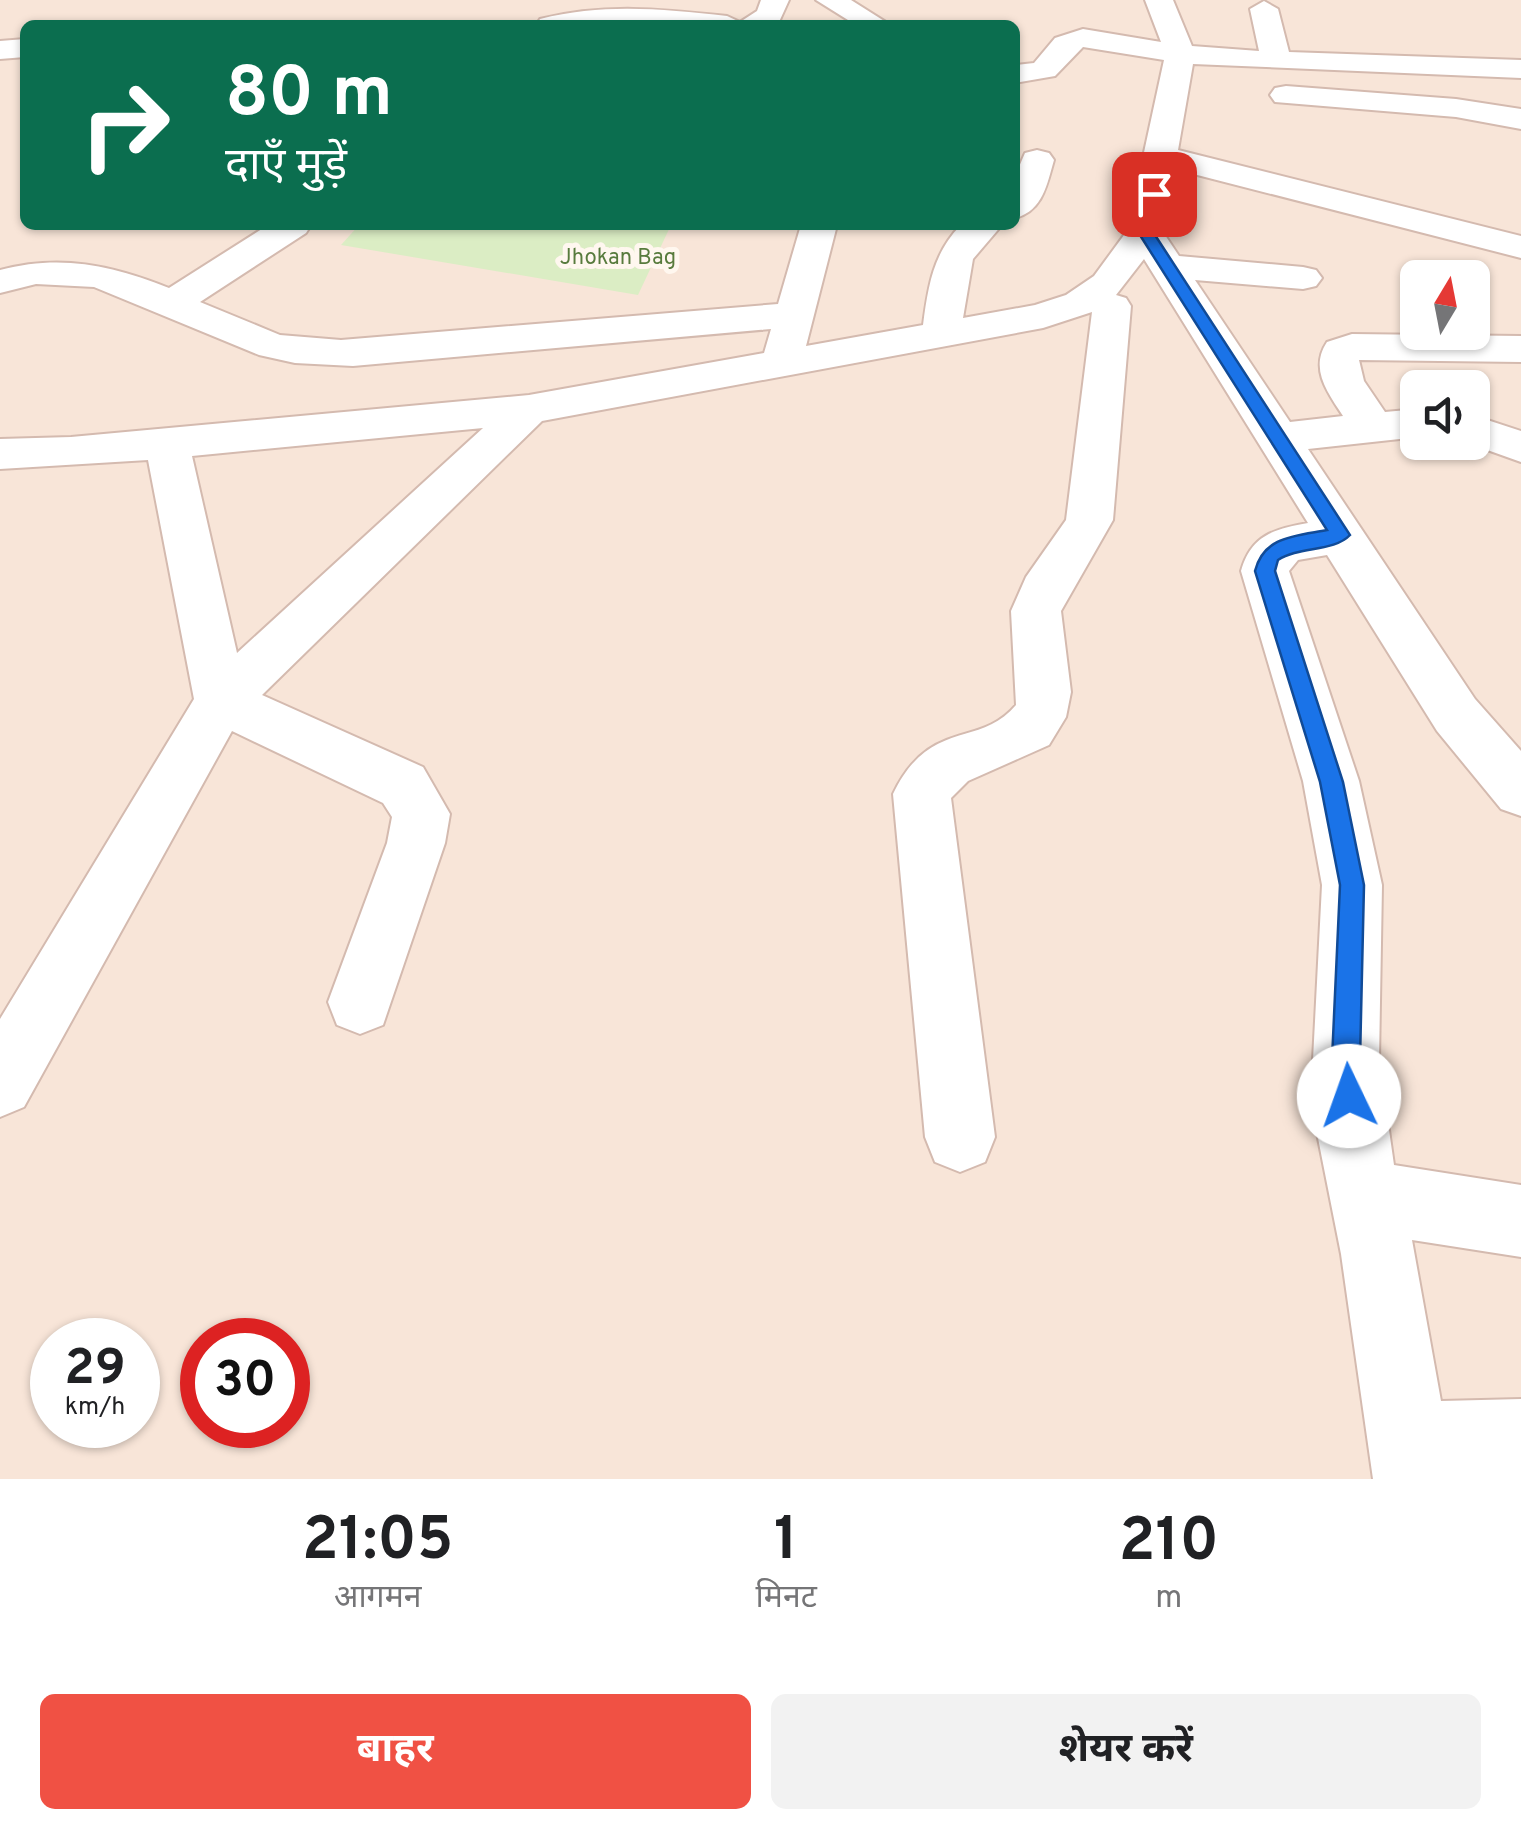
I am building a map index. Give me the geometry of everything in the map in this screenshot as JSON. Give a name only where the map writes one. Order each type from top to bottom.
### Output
[{"type":"street","points":[[761,20],[769,16],[775,0]]},
{"type":"street","points":[[830,0],[868,20]]},
{"type":"street","points":[[1154,5],[1178,70],[1162,156],[1156,249],[1456,714],[1521,792]]},
{"type":"street","points":[[1264,9],[1275,58]]},
{"type":"street","points":[[571,20],[634,14],[685,20]]},
{"type":"street","points":[[1020,74],[1053,67],[1068,40],[1079,38],[1178,70],[1213,89]]},
{"type":"street","points":[[1178,70],[1275,58],[1521,69]]},
{"type":"street","points":[[1458,66],[1481,111]]},
{"type":"street","points":[[1250,92],[1481,111],[1521,119]]},
{"type":"street","points":[[1162,156],[1521,247]]},
{"type":"street","points":[[1020,202],[1026,196],[1036,160]]},
{"type":"street","points":[[170,304],[285,230]]},
{"type":"street","points":[[781,365],[818,230]]},
{"type":"street","points":[[942,335],[956,254],[978,230]]},
{"type":"street","points":[[960,1137],[922,794],[930,776],[948,762],[1029,729],[1039,716],[1044,699],[1036,607],[1070,559],[1089,522],[1109,366],[1096,305],[1107,284],[1156,249],[1303,278]]},
{"type":"street","points":[[0,282],[17,274],[56,270],[105,276],[264,344],[308,353],[353,353],[794,316]]},
{"type":"street","points":[[0,454],[529,410],[1096,305],[1198,314]]},
{"type":"street","points":[[1374,428],[1338,373],[1336,360],[1340,351],[1352,347],[1521,349]]},
{"type":"street","points":[[1,1078],[221,701],[529,410]]},
{"type":"street","points":[[1278,438],[1400,425]]},
{"type":"street","points":[[1490,436],[1521,447]]},
{"type":"street","points":[[166,443],[221,701]]},
{"type":"street","points":[[1340,535],[1285,545],[1269,556],[1265,571],[1331,782],[1352,885],[1346,1060],[1352,1133],[1411,1460],[1521,1439]]},
{"type":"street","points":[[221,701],[403,785],[421,814],[416,843],[360,1002]]},
{"type":"street","points":[[1365,1196],[1521,1221]]},
{"type":"shaded area","points":[[0,0],[1521,0],[1521,1479],[0,1479]]},
{"type":"green space","name":"Jhokan Bag","points":[[354,230],[669,230],[638,295],[341,245]]},
{"type":"route","points":[[1154,194],[1146,232],[1340,535],[1285,545],[1269,556],[1265,571],[1331,782],[1352,885],[1346,1060],[1349,1096]]}]
